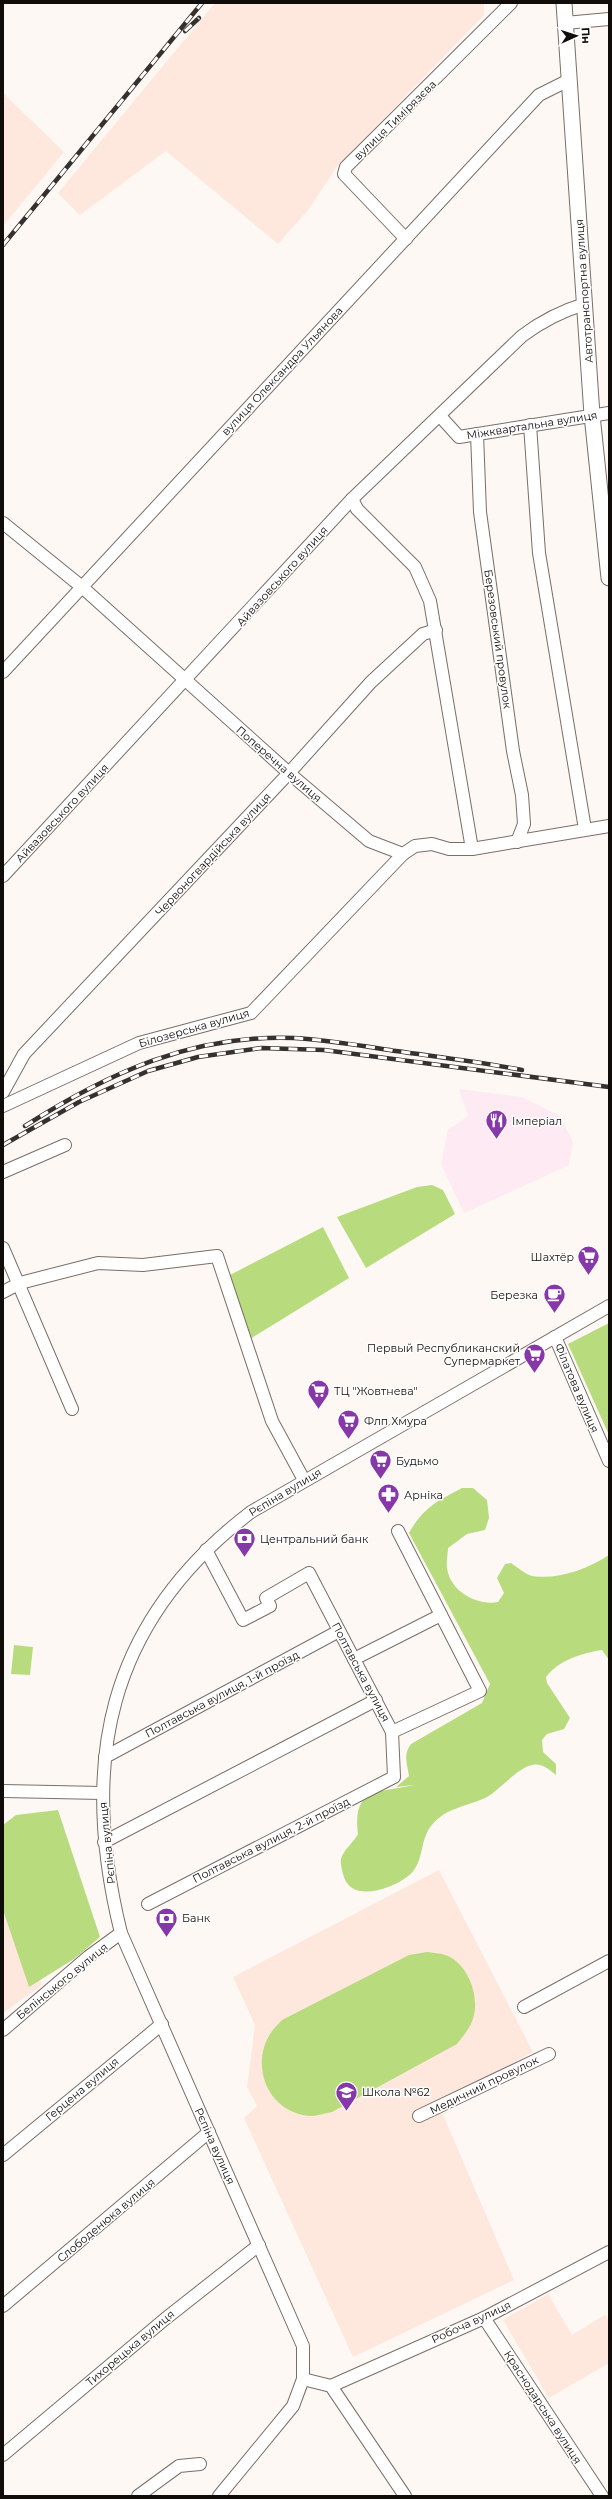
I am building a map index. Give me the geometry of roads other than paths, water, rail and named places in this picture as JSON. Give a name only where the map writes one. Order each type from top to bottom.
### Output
[{"type":"main road","name":"Автотранспортна вулиця","points":[[564,3],[592,415],[609,578]]},
{"type":"street","name":"вулиця Тимірязєва","points":[[406,239],[344,174],[346,167],[511,3]]},
{"type":"street","points":[[565,23],[609,19]]},
{"type":"street","name":"вулиця Олександра Ульянова","points":[[3,672],[539,95],[569,80]]},
{"type":"street","name":"Айвазовського вулиця","points":[[3,876],[186,681],[352,499],[522,336],[544,320],[565,309],[584,304]]},
{"type":"street","name":"Міжквартальна вулиця","points":[[440,416],[459,436],[609,413]]},
{"type":"street","points":[[530,425],[539,553],[585,829]]},
{"type":"street","name":"Березовський провулок","points":[[477,434],[480,512],[513,751],[522,795],[524,824],[517,842]]},
{"type":"street","points":[[352,499],[357,509],[415,567],[430,601],[472,849]]},
{"type":"street","name":"Поперечна вулиця","points":[[3,523],[82,587],[289,773],[369,841],[403,854]]},
{"type":"street","name":"Червоногвардійська вулиця","points":[[3,1092],[24,1054],[289,773],[371,682],[423,634],[436,630]]},
{"type":"street","points":[[403,854],[414,846],[432,844],[449,849],[472,849],[609,826]]},
{"type":"street","name":"Білозерська вулиця","points":[[3,1106],[139,1043],[251,1013],[403,854]]},
{"type":"street","points":[[3,1172],[65,1145]]},
{"type":"street","points":[[3,1248],[72,1409]]},
{"type":"street","points":[[3,1292],[18,1284],[98,1263],[143,1264],[217,1256],[272,1421],[304,1480]]},
{"type":"street","name":"Рєпіна вулиця","points":[[219,2496],[292,2406],[303,2379],[303,2346],[121,1934],[114,1903],[104,1842],[102,1793],[105,1757],[114,1706],[125,1668],[155,1610],[206,1550],[251,1512],[304,1480],[388,1435],[609,1306]]},
{"type":"street","name":"Філатова вулиця","points":[[556,1337],[609,1461]]},
{"type":"street","points":[[392,1732],[480,1691],[398,1531]]},
{"type":"street","name":"Полтавська вулиця","points":[[206,1550],[243,1620],[270,1606],[266,1598],[308,1573],[392,1732],[394,1777]]},
{"type":"street","points":[[354,1659],[441,1615]]},
{"type":"street","name":"Полтавська вулиця, 1-й проїзд","points":[[105,1757],[339,1630]]},
{"type":"street","points":[[104,1842],[376,1700]]},
{"type":"street","name":"Полтавська вулиця, 2-й проїзд","points":[[148,1904],[394,1777]]},
{"type":"street","points":[[3,1791],[102,1793]]},
{"type":"street","name":"Белінського вулиця","points":[[3,2030],[88,1957],[121,1934]]},
{"type":"street","points":[[524,2006],[609,1961]]},
{"type":"street","name":"Герцена вулиця","points":[[3,2155],[162,2024]]},
{"type":"street","name":"Медичний провулок","points":[[419,2116],[549,2054]]},
{"type":"street","name":"Слободенюка вулиця","points":[[3,2306],[209,2132]]},
{"type":"street","name":"Тихорецька вулиця","points":[[3,2455],[165,2318],[259,2245]]},
{"type":"street","name":"Робоча вулиця","points":[[331,2386],[484,2318],[609,2252]]},
{"type":"street","name":"Краснодарська вулиця","points":[[484,2318],[602,2496]]},
{"type":"street","points":[[303,2379],[331,2386],[405,2496]]},
{"type":"street","points":[[138,2496],[179,2466],[200,2464]]},
{"type":"railway","points":[[3,245],[202,3]]},
{"type":"railway","points":[[185,31],[199,18]]},
{"type":"railway","points":[[25,1126],[88,1089],[153,1061],[186,1050],[257,1038],[294,1038],[333,1042],[522,1070]]},
{"type":"railway","points":[[3,1145],[79,1102],[148,1071],[198,1057],[261,1048],[324,1050],[609,1087]]},
{"type":"place","name":"Імперіал","points":[[496,1140]]},
{"type":"place","name":"Шахтёр","points":[[589,1276]]},
{"type":"place","name":"Березка","points":[[554,1314]]},
{"type":"place","name":"Первый Республиканский Супермаркет","points":[[535,1374]]},
{"type":"place","name":"ТЦ \"Жовтнева\"","points":[[319,1410]]},
{"type":"place","name":"Флп Хмура","points":[[348,1440]]},
{"type":"place","name":"Будьмо","points":[[380,1480]]},
{"type":"place","name":"Арніка","points":[[389,1514]]},
{"type":"place","name":"Центральний банк","points":[[245,1558]]},
{"type":"place","name":"Банк","points":[[166,1938]]},
{"type":"place","name":"Школа №62","points":[[346,2112]]}]
